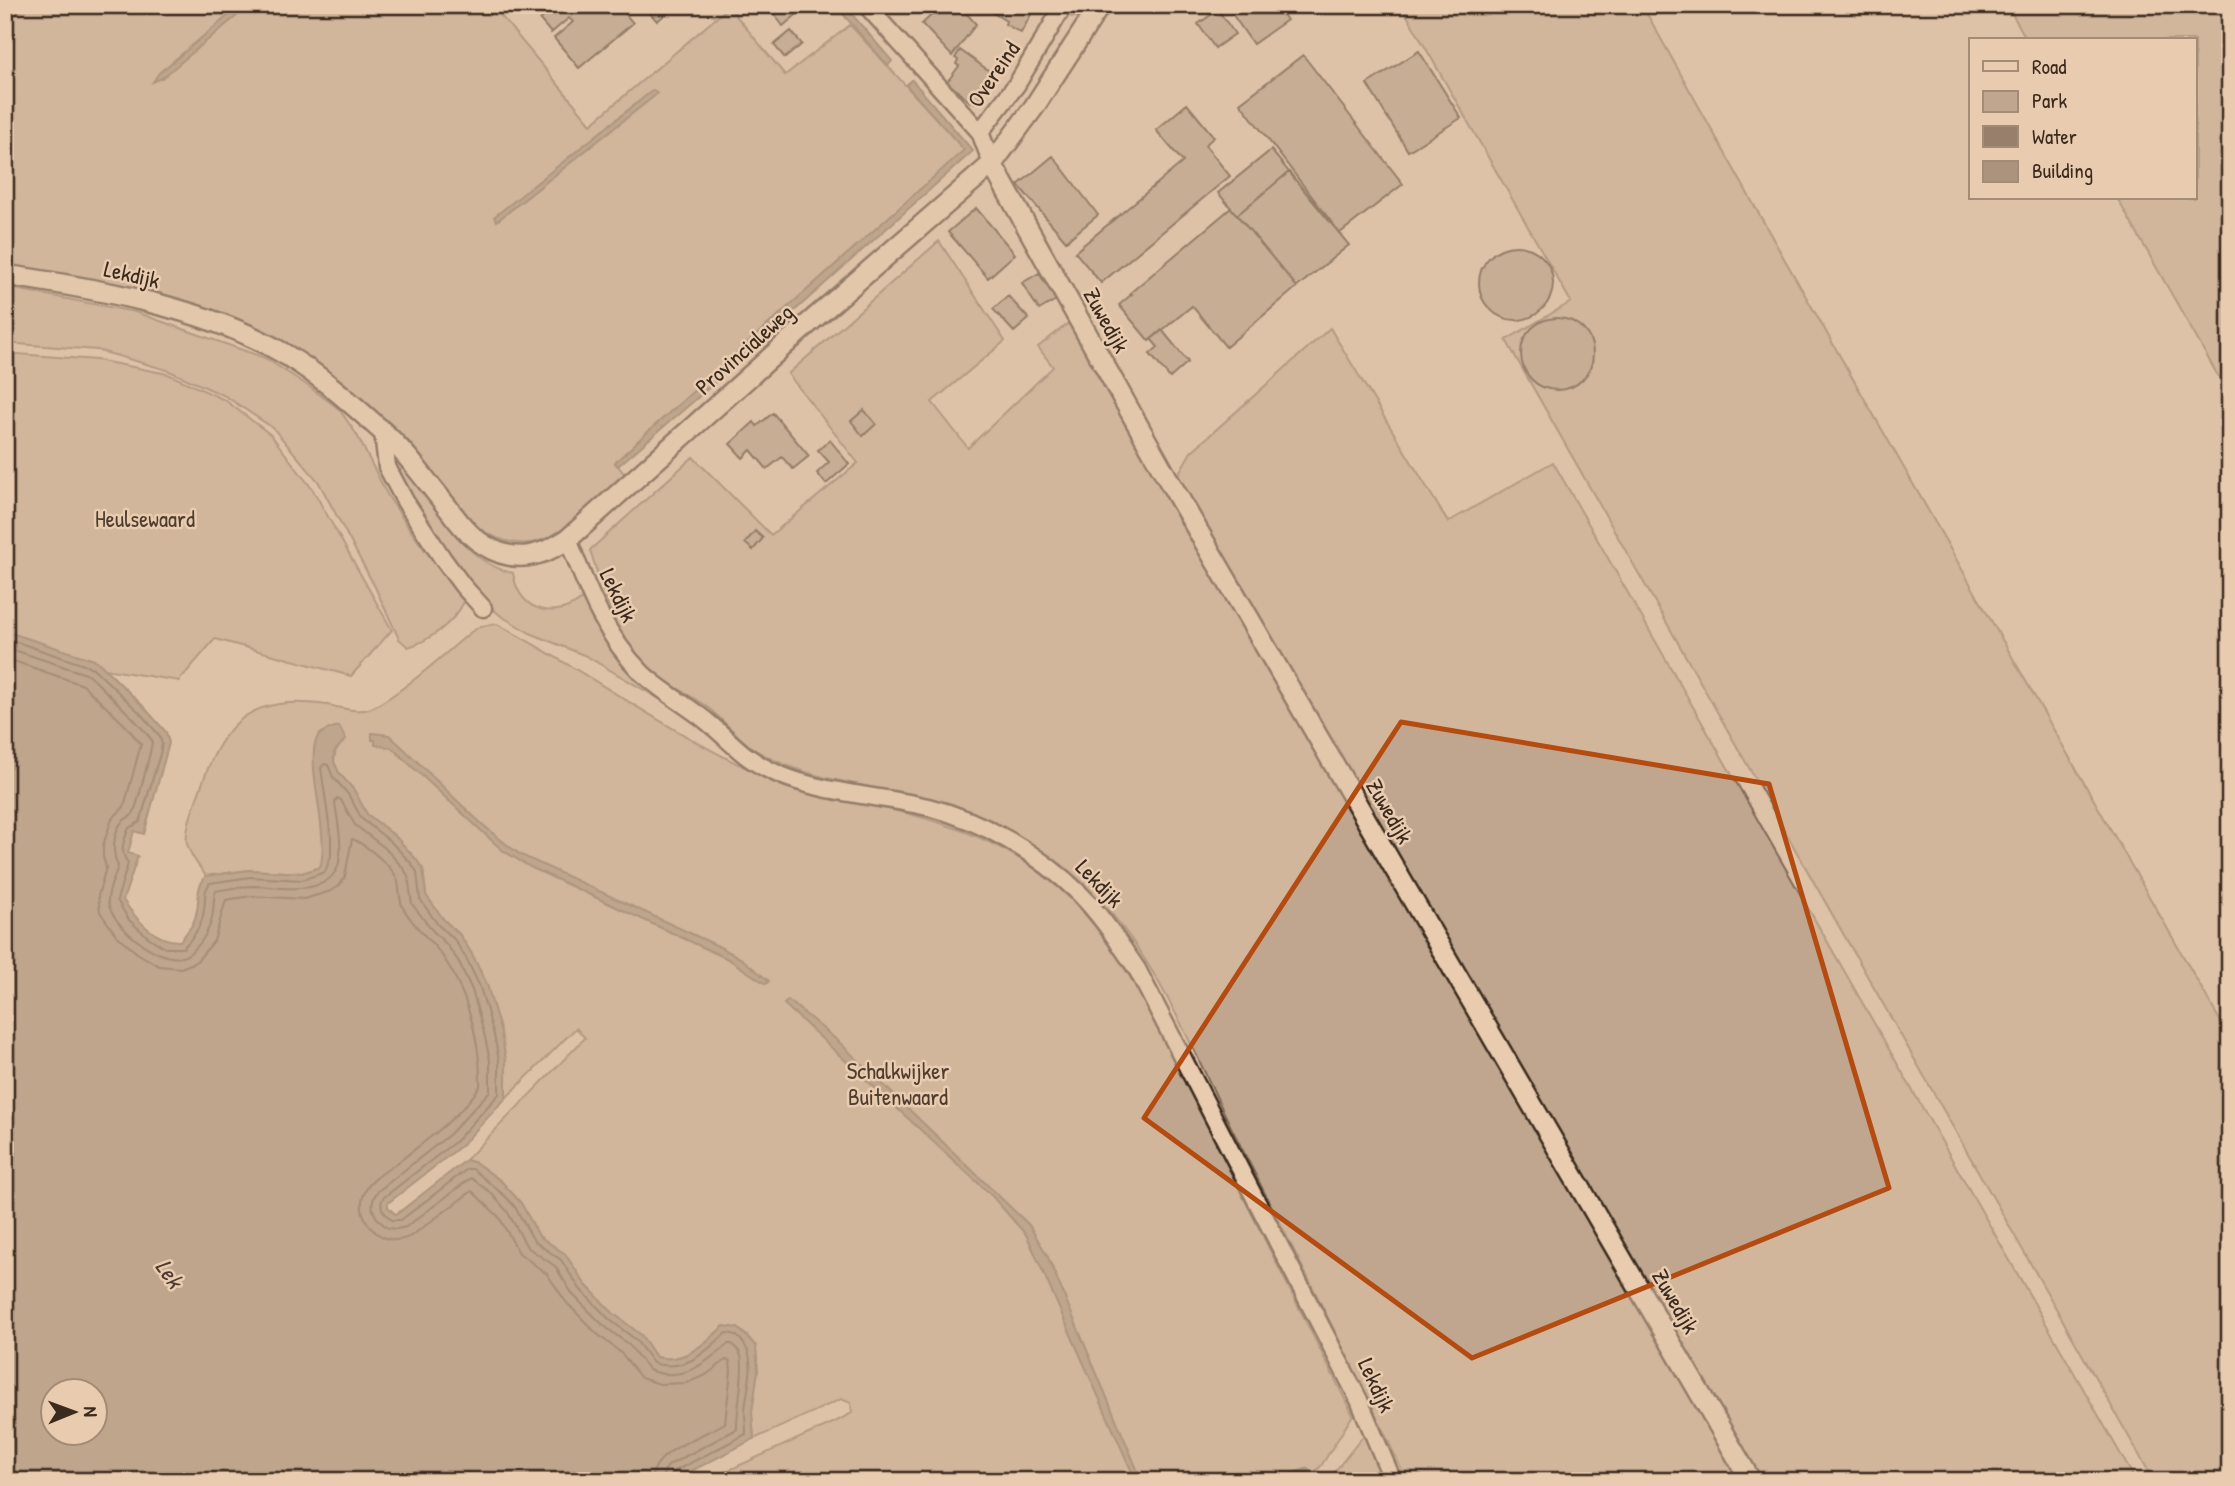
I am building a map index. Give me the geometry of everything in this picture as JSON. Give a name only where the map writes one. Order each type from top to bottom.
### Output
[{"type":"street","points":[[866,5],[980,132],[992,164]]},
{"type":"street","name":"Overeind","points":[[980,132],[1017,85],[1064,5]]},
{"type":"street","name":"Provincialeweg","points":[[383,432],[465,529],[483,545],[502,554],[533,556],[548,552],[568,539],[809,323],[992,164],[1034,107],[1100,5]]},
{"type":"street","name":"Zuwedijk","points":[[992,164],[1183,504],[1751,1481]]},
{"type":"street","name":"Lekdijk","points":[[5,275],[130,297],[190,314],[247,335],[307,368],[383,432]]},
{"type":"street","points":[[383,432],[387,467],[400,492],[443,559],[484,608]]},
{"type":"street","name":"Lekdijk","points":[[568,539],[584,583],[612,639],[643,674],[711,724],[735,749],[778,774],[807,784],[929,808],[971,822],[1027,852],[1080,894],[1110,930],[1137,969],[1359,1400],[1393,1481]]},
{"type":"highlighted area","points":[[1401,722],[1769,784],[1889,1188],[1472,1358],[1144,1118]]},
{"type":"green space","points":[[28,5],[492,5],[591,124],[729,7],[785,75],[850,25],[965,150],[615,462],[626,476],[592,508],[557,534],[539,541],[520,543],[499,539],[476,526],[411,444],[363,400],[307,358],[5,267],[5,23]]},
{"type":"green space","points":[[1401,5],[1642,5],[2230,1038],[2230,1481],[2154,1481],[1506,340],[1571,302]]},
{"type":"green space","points":[[2007,5],[2230,5],[2230,397],[2118,200],[2196,200],[2196,38],[2026,38]]},
{"type":"green space","points":[[939,241],[1005,341],[932,402],[968,448],[1053,367],[1038,347],[1070,322],[1742,1481],[1407,1481],[1344,1349],[1170,1003],[1133,941],[1086,886],[1045,852],[976,817],[926,800],[814,774],[786,765],[755,750],[707,707],[649,668],[625,641],[607,603],[590,550],[693,457],[771,535],[858,463],[788,374]]},
{"type":"green space","points":[[5,287],[135,312],[265,358],[307,385],[339,409],[357,435],[388,496],[464,602],[460,609],[433,635],[408,647],[399,639],[375,587],[318,481],[273,428],[225,396],[167,370],[97,350],[5,343]]},
{"type":"green space","points":[[1330,328],[1448,522],[1553,462],[2136,1481],[1758,1481],[1176,478],[1191,452]]},
{"type":"green space","name":"Heulsewaard","points":[[5,353],[97,360],[168,374],[225,400],[271,435],[313,490],[392,630],[351,676],[215,639],[179,681],[92,667],[5,637]]},
{"type":"green space","points":[[403,468],[465,544],[495,567],[513,573],[517,587],[531,605],[552,611],[575,604],[586,596],[608,645],[622,663],[688,716],[586,656],[530,633],[501,616],[477,596],[397,472]]},
{"type":"green space","name":"Schalkwijker Buitenwaard","points":[[497,624],[674,729],[784,785],[815,795],[938,822],[992,843],[1040,873],[1083,912],[1113,951],[1143,998],[1353,1415],[1321,1466],[1306,1481],[705,1481],[852,1413],[851,1403],[841,1399],[754,1439],[752,1411],[757,1359],[749,1338],[739,1330],[724,1326],[701,1346],[685,1355],[676,1358],[656,1357],[641,1335],[613,1314],[585,1284],[565,1254],[539,1236],[521,1203],[501,1181],[476,1163],[466,1160],[585,1038],[576,1028],[506,1098],[506,1060],[487,984],[459,934],[444,920],[426,895],[423,869],[395,836],[367,815],[354,790],[339,773],[334,762],[339,726],[316,783],[324,837],[324,855],[320,868],[302,873],[249,870],[206,876],[192,857],[187,844],[191,816],[210,763],[220,744],[245,716],[261,708],[279,704],[301,703],[354,710],[369,709],[407,685],[471,632],[481,626]]},
{"type":"green space","points":[[1364,1435],[1383,1481],[1329,1481],[1328,1480]]},
{"type":"water","points":[[241,5],[250,5],[162,78],[153,82],[159,73]]},
{"type":"water","points":[[835,5],[844,5],[892,61],[888,66]]},
{"type":"water","points":[[912,80],[973,151],[618,466],[615,463],[642,437],[964,150],[906,85]]},
{"type":"water","points":[[653,90],[657,94],[497,221],[494,217]]},
{"type":"water","name":"Lek","points":[[5,631],[97,661],[166,732],[169,743],[144,834],[134,831],[128,853],[138,856],[123,900],[147,928],[162,938],[180,941],[193,923],[199,889],[206,876],[249,870],[302,873],[320,867],[322,835],[315,777],[315,745],[321,733],[339,726],[346,739],[334,752],[334,762],[339,773],[354,790],[367,814],[395,836],[423,869],[426,895],[444,920],[459,934],[487,985],[506,1060],[506,1098],[461,1146],[388,1203],[388,1207],[395,1214],[398,1213],[466,1160],[476,1163],[501,1181],[521,1203],[539,1236],[565,1254],[585,1284],[613,1313],[641,1335],[656,1357],[676,1358],[685,1355],[701,1346],[724,1326],[738,1328],[756,1346],[758,1371],[752,1412],[754,1439],[672,1481],[5,1481]]},
{"type":"water","points":[[372,733],[389,735],[470,813],[521,855],[718,946],[742,959],[769,981],[766,984],[728,959],[530,867],[502,850],[392,748],[375,745]]},
{"type":"water","points":[[788,1000],[838,1041],[1029,1225],[1047,1255],[1142,1481],[1136,1481],[1027,1236],[992,1196],[784,1004]]},
{"type":"building","points":[[558,5],[618,5],[633,23],[579,68],[554,38],[573,22],[569,18],[551,33],[540,20]]},
{"type":"building","points":[[643,5],[668,5],[672,9],[657,21]]},
{"type":"building","points":[[768,5],[797,5],[802,10],[783,26]]},
{"type":"building","points":[[942,5],[959,5],[976,24],[952,56],[922,24]]},
{"type":"building","points":[[987,5],[1027,5],[1034,9],[1021,33],[985,8]]},
{"type":"building","points":[[1226,5],[1276,5],[1287,20],[1253,44]]},
{"type":"building","points":[[1218,10],[1235,34],[1215,48],[1198,24]]},
{"type":"building","points":[[791,31],[802,44],[785,58],[774,45]]},
{"type":"building","points":[[960,50],[992,73],[978,91],[982,97],[975,103],[972,100],[970,102],[947,82],[959,66],[955,58]]},
{"type":"building","points":[[1419,51],[1461,118],[1408,151],[1367,84]]},
{"type":"building","points":[[1303,55],[1403,184],[1340,233],[1240,103]]},
{"type":"building","points":[[1187,104],[1214,137],[1205,145],[1230,176],[1101,283],[1075,252],[1183,162],[1156,130]]},
{"type":"building","points":[[1271,150],[1289,172],[1237,215],[1218,193]]},
{"type":"building","points":[[1053,156],[1098,215],[1066,241],[1018,185]]},
{"type":"building","points":[[1289,172],[1349,245],[1297,287],[1237,215]]},
{"type":"building","points":[[976,208],[1015,254],[988,278],[948,232]]},
{"type":"building","points":[[1231,208],[1297,287],[1226,347],[1192,306],[1149,341],[1119,305]]},
{"type":"building","points":[[1516,246],[1537,252],[1547,262],[1553,283],[1547,304],[1537,314],[1516,320],[1495,314],[1485,304],[1479,283],[1485,262],[1495,252]]},
{"type":"building","points":[[1039,273],[1056,300],[1039,310],[1022,283]]},
{"type":"building","points":[[1008,296],[1029,319],[1014,332],[993,309]]},
{"type":"building","points":[[1564,318],[1583,328],[1591,340],[1591,368],[1583,380],[1571,388],[1550,390],[1531,380],[1523,368],[1521,347],[1531,328],[1543,320]]},
{"type":"building","points":[[1162,330],[1188,362],[1170,378],[1150,354],[1158,347],[1151,339]]},
{"type":"building","points":[[864,410],[876,424],[863,436],[851,421]]},
{"type":"building","points":[[773,413],[809,456],[793,469],[782,457],[767,469],[751,450],[743,458],[730,444],[754,422],[757,426]]},
{"type":"building","points":[[830,440],[849,464],[826,484],[817,473],[829,462],[818,450]]},
{"type":"building","points":[[755,531],[763,538],[753,550],[745,543]]},
{"type":"waterway","points":[[1074,9],[1077,5]]},
{"type":"waterway","points":[[1269,1481],[1308,1470]]}]
